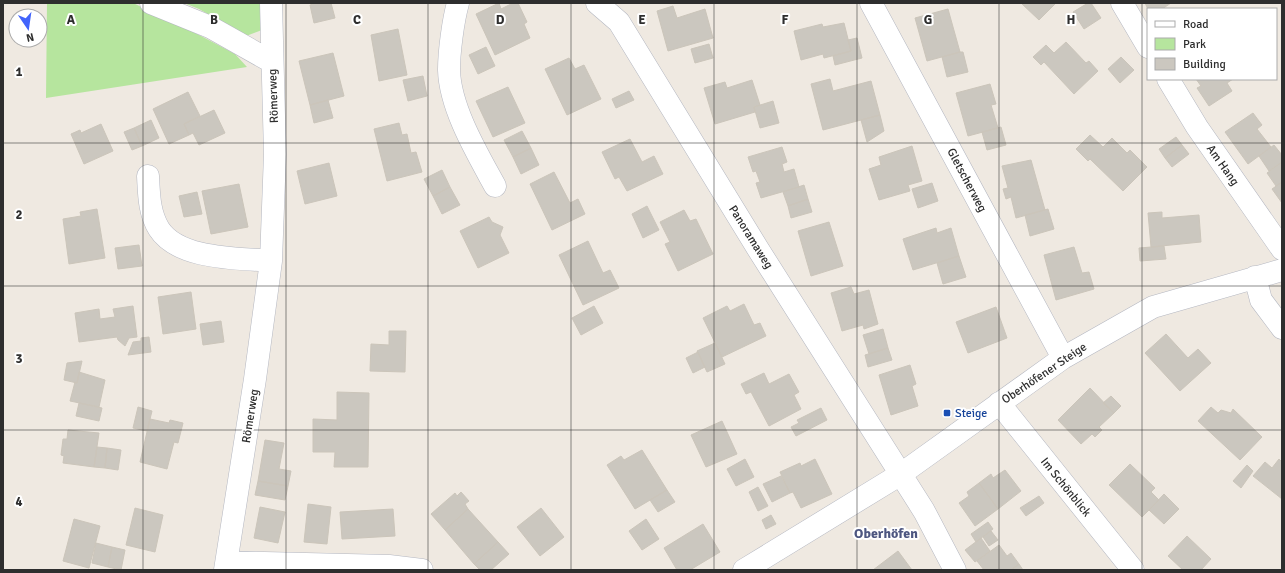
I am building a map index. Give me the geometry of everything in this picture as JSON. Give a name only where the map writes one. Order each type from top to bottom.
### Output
[{"type":"street","points":[[151,3],[210,27],[272,62]]},
{"type":"street","name":"Römerweg","points":[[226,566],[256,379],[271,261],[275,154],[271,3]]},
{"type":"street","points":[[458,3],[449,70],[456,105],[464,125],[494,186]]},
{"type":"street","name":"Panoramaweg","points":[[597,3],[619,22],[758,249],[924,511],[955,570]]},
{"type":"street","name":"Gletscherweg","points":[[871,3],[1063,358]]},
{"type":"street","points":[[1122,3],[1147,45]]},
{"type":"street","name":"Am Hang","points":[[1169,80],[1196,127],[1282,249]]},
{"type":"street","points":[[148,176],[151,207],[160,230],[178,246],[204,256],[271,261]]},
{"type":"street","name":"Oberhöfener Steige","points":[[744,570],[901,474],[1063,358],[1152,307],[1282,270]]},
{"type":"street","points":[[1255,277],[1261,300],[1282,328]]},
{"type":"street","name":"Im Schönblick","points":[[999,403],[1133,570]]},
{"type":"street","points":[[226,566],[389,566],[422,570]]},
{"type":"green space","points":[[47,3],[133,3],[186,28],[235,54],[247,67],[46,98],[47,48],[48,48]]},
{"type":"green space","points":[[184,3],[262,3],[262,30],[246,36],[199,9]]},
{"type":"building","points":[[316,3],[331,3],[335,18],[314,23],[310,5]]},
{"type":"building","points":[[499,3],[501,9],[513,3],[518,3],[527,22],[524,24],[530,38],[495,55],[476,14]]},
{"type":"building","points":[[1021,3],[1056,3],[1039,20]]},
{"type":"building","points":[[1088,3],[1091,3],[1101,18],[1084,29],[1073,12]]},
{"type":"building","points":[[1145,3],[1171,3],[1164,8],[1148,8]]},
{"type":"building","points":[[673,6],[677,18],[705,9],[713,38],[668,51],[657,11]]},
{"type":"building","points":[[948,9],[960,52],[927,61],[915,18]]},
{"type":"building","points":[[844,23],[851,51],[824,58],[823,54],[801,60],[794,31],[822,24],[823,27]]},
{"type":"building","points":[[398,29],[407,75],[379,81],[371,35]]},
{"type":"building","points":[[857,38],[862,58],[835,65],[833,56],[851,51],[848,40]]},
{"type":"building","points":[[1066,42],[1086,63],[1089,61],[1098,71],[1074,94],[1044,62],[1041,65],[1033,57],[1046,45],[1054,53]]},
{"type":"building","points":[[709,44],[713,58],[695,63],[691,49]]},
{"type":"building","points":[[486,47],[495,66],[478,74],[469,55]]},
{"type":"building","points":[[963,52],[968,72],[947,77],[942,57]]},
{"type":"building","points":[[333,53],[344,96],[310,105],[299,61]]},
{"type":"building","points":[[1121,57],[1134,70],[1120,83],[1108,69]]},
{"type":"building","points":[[569,58],[575,69],[584,65],[601,99],[567,115],[545,69]]},
{"type":"building","points":[[423,76],[427,96],[408,101],[403,80]]},
{"type":"building","points":[[830,79],[833,91],[871,81],[880,115],[823,130],[811,84]]},
{"type":"building","points":[[752,80],[760,105],[754,107],[755,112],[715,124],[704,88],[725,82],[727,88]]},
{"type":"building","points":[[1197,80],[1232,80],[1227,83],[1232,91],[1209,106],[1197,88],[1201,86]]},
{"type":"building","points":[[990,84],[996,104],[991,105],[998,128],[968,136],[956,93]]},
{"type":"building","points":[[508,87],[525,123],[493,137],[476,101]]},
{"type":"building","points":[[629,91],[634,100],[616,108],[612,99]]},
{"type":"building","points":[[188,92],[200,116],[184,124],[189,135],[169,144],[153,109]]},
{"type":"building","points":[[328,100],[333,118],[314,123],[310,105]]},
{"type":"building","points":[[773,101],[779,123],[760,128],[754,107]]},
{"type":"building","points":[[214,110],[225,133],[199,145],[193,133],[189,135],[184,124]]},
{"type":"building","points":[[1253,113],[1262,125],[1257,129],[1271,147],[1248,164],[1225,132]]},
{"type":"building","points":[[880,115],[884,131],[867,142],[861,120]]},
{"type":"building","points":[[151,120],[159,138],[142,146],[134,128]]},
{"type":"building","points":[[399,123],[402,135],[407,134],[411,153],[416,152],[422,172],[387,181],[374,129]]},
{"type":"building","points":[[101,124],[113,151],[84,164],[71,134],[80,130],[81,133]]},
{"type":"building","points":[[1001,127],[1006,145],[987,150],[982,132]]},
{"type":"building","points":[[134,128],[142,146],[132,150],[124,132]]},
{"type":"building","points":[[522,131],[531,148],[513,157],[504,140]]},
{"type":"building","points":[[1090,135],[1103,147],[1112,138],[1127,153],[1130,150],[1147,167],[1123,191],[1090,159],[1088,161],[1076,149]]},
{"type":"building","points":[[1176,137],[1182,145],[1165,158],[1159,149]]},
{"type":"building","points":[[630,139],[642,162],[654,156],[663,174],[627,191],[619,177],[615,179],[602,152]]},
{"type":"building","points":[[1182,145],[1189,154],[1172,167],[1165,158]]},
{"type":"building","points":[[1274,145],[1282,155],[1282,162],[1269,171],[1259,156]]},
{"type":"building","points":[[912,146],[922,181],[908,185],[910,191],[879,200],[869,169],[881,165],[879,157]]},
{"type":"building","points":[[782,147],[787,162],[782,164],[784,172],[794,169],[799,187],[761,198],[756,183],[760,182],[756,171],[753,172],[748,157]]},
{"type":"building","points":[[531,148],[539,165],[521,174],[513,157]]},
{"type":"building","points":[[1031,160],[1045,210],[1016,218],[1011,197],[1006,199],[1003,189],[1008,188],[1002,166]]},
{"type":"building","points":[[1282,162],[1282,182],[1276,186],[1267,173]]},
{"type":"building","points":[[329,163],[337,196],[305,204],[297,171]]},
{"type":"building","points":[[442,170],[450,187],[433,196],[424,179]]},
{"type":"building","points":[[554,172],[570,203],[578,199],[585,214],[552,230],[530,184]]},
{"type":"building","points":[[1282,182],[1282,203],[1272,189]]},
{"type":"building","points":[[932,183],[938,201],[918,208],[912,189]]},
{"type":"building","points":[[239,184],[248,227],[211,234],[202,191]]},
{"type":"building","points":[[804,185],[808,199],[788,206],[783,192]]},
{"type":"building","points":[[450,187],[460,205],[442,214],[433,196]]},
{"type":"building","points":[[197,192],[202,214],[184,217],[179,196]]},
{"type":"building","points":[[808,199],[812,212],[791,218],[788,206]]},
{"type":"building","points":[[647,206],[659,230],[643,238],[632,214]]},
{"type":"building","points":[[97,209],[105,258],[69,264],[63,219],[81,216],[80,212]]},
{"type":"building","points":[[1048,209],[1054,229],[1030,236],[1025,215]]},
{"type":"building","points":[[684,210],[690,221],[696,219],[713,254],[678,271],[665,244],[670,242],[660,222]]},
{"type":"building","points":[[1162,212],[1162,218],[1199,215],[1201,242],[1151,247],[1148,213]]},
{"type":"building","points":[[489,217],[492,222],[503,227],[500,235],[509,253],[478,268],[460,231]]},
{"type":"building","points":[[829,222],[843,266],[811,276],[798,231]]},
{"type":"building","points":[[936,228],[937,233],[951,228],[959,256],[913,270],[903,239]]},
{"type":"building","points":[[588,241],[603,273],[610,270],[619,288],[583,305],[559,255]]},
{"type":"building","points":[[139,245],[142,266],[118,269],[115,248]]},
{"type":"building","points":[[1164,246],[1166,259],[1140,261],[1139,248]]},
{"type":"building","points":[[1074,247],[1082,273],[1089,272],[1094,289],[1056,300],[1044,255]]},
{"type":"building","points":[[959,256],[966,277],[943,284],[937,263]]},
{"type":"building","points":[[851,287],[854,294],[869,290],[878,324],[864,329],[863,325],[842,331],[831,293]]},
{"type":"building","points":[[191,292],[196,329],[163,334],[158,297]]},
{"type":"building","points":[[744,304],[754,325],[760,323],[766,336],[722,357],[703,318],[727,306],[730,311]]},
{"type":"building","points":[[133,306],[137,337],[129,338],[125,346],[118,340],[117,337],[79,342],[75,313],[99,309],[100,319],[115,317],[113,309]]},
{"type":"building","points":[[594,306],[603,323],[581,335],[572,318]]},
{"type":"building","points":[[996,307],[1007,338],[968,353],[956,322]]},
{"type":"building","points":[[221,321],[224,342],[203,345],[200,324]]},
{"type":"building","points":[[883,329],[888,348],[869,354],[863,335]]},
{"type":"building","points":[[389,331],[406,331],[405,372],[370,371],[371,344],[389,345]]},
{"type":"building","points":[[1166,334],[1188,358],[1198,349],[1211,363],[1180,391],[1145,353]]},
{"type":"building","points":[[149,337],[151,352],[128,355],[133,342],[141,341],[141,338]]},
{"type":"building","points":[[715,343],[725,364],[707,372],[697,351]]},
{"type":"building","points":[[888,348],[892,360],[868,367],[865,355]]},
{"type":"building","points":[[698,352],[705,367],[693,373],[686,358]]},
{"type":"building","points":[[82,361],[77,383],[64,380],[67,363]]},
{"type":"building","points":[[910,365],[916,384],[912,386],[918,406],[891,415],[879,375]]},
{"type":"building","points":[[79,372],[105,380],[99,407],[70,401],[75,382],[77,383]]},
{"type":"building","points":[[764,373],[769,384],[789,374],[799,392],[794,395],[801,409],[769,426],[751,392],[746,394],[741,384]]},
{"type":"building","points":[[1090,388],[1114,413],[1099,427],[1102,430],[1095,437],[1092,434],[1081,444],[1058,420]]},
{"type":"building","points":[[337,392],[369,393],[368,467],[334,467],[335,452],[313,452],[313,419],[337,420]]},
{"type":"building","points":[[1111,396],[1121,406],[1114,413],[1103,403]]},
{"type":"building","points":[[79,403],[102,408],[99,421],[76,416]]},
{"type":"building","points":[[138,407],[152,411],[147,431],[133,428]]},
{"type":"building","points":[[1211,407],[1218,413],[1221,410],[1231,413],[1233,409],[1262,437],[1240,460],[1198,421]]},
{"type":"building","points":[[821,408],[827,420],[796,436],[791,427],[799,423],[797,420]]},
{"type":"building","points":[[150,419],[169,423],[170,420],[183,423],[178,443],[174,442],[167,469],[140,462]]},
{"type":"building","points":[[722,421],[737,454],[706,467],[691,435]]},
{"type":"building","points":[[68,430],[99,433],[94,467],[63,463],[64,456],[61,455],[63,439],[67,439]]},
{"type":"building","points":[[265,440],[284,443],[279,469],[291,471],[288,486],[258,481]]},
{"type":"building","points":[[97,447],[107,448],[105,468],[94,467]]},
{"type":"building","points":[[107,448],[121,450],[118,470],[105,468]]},
{"type":"building","points":[[642,450],[667,490],[635,509],[607,465],[621,456],[624,460]]},
{"type":"building","points":[[745,459],[754,477],[736,486],[727,469]]},
{"type":"building","points":[[815,459],[832,494],[801,508],[793,492],[790,493],[780,472],[800,463],[801,466]]},
{"type":"building","points":[[1279,459],[1282,462],[1282,499],[1253,476],[1265,462],[1272,468]]},
{"type":"building","points":[[1130,464],[1155,488],[1151,492],[1159,500],[1142,517],[1109,485]]},
{"type":"building","points":[[1247,465],[1253,471],[1241,488],[1233,481]]},
{"type":"building","points":[[1005,470],[1021,491],[998,509],[979,483],[991,474],[993,478]]},
{"type":"building","points":[[781,476],[790,493],[772,502],[763,484]]},
{"type":"building","points":[[258,481],[288,486],[285,500],[255,495]]},
{"type":"building","points":[[979,483],[998,509],[975,526],[959,503],[969,496],[967,492]]},
{"type":"building","points":[[758,487],[768,506],[758,511],[749,492]]},
{"type":"building","points":[[667,490],[675,502],[658,512],[650,500]]},
{"type":"building","points":[[461,492],[469,501],[465,504],[468,509],[445,530],[431,514],[455,493],[457,496]]},
{"type":"building","points":[[1164,494],[1179,509],[1164,524],[1149,510]]},
{"type":"building","points":[[1039,496],[1044,503],[1026,516],[1020,508]]},
{"type":"building","points":[[308,504],[331,507],[327,544],[304,542]]},
{"type":"building","points":[[260,507],[285,512],[278,543],[254,538]]},
{"type":"building","points":[[135,508],[163,515],[155,552],[126,545]]},
{"type":"building","points":[[541,508],[564,537],[540,556],[517,527]]},
{"type":"building","points":[[393,509],[395,536],[342,539],[340,512]]},
{"type":"building","points":[[468,509],[498,542],[474,564],[445,530]]},
{"type":"building","points":[[771,515],[776,524],[766,529],[762,520]]},
{"type":"building","points":[[74,519],[100,526],[89,568],[63,561]]},
{"type":"building","points":[[646,519],[659,539],[642,550],[629,531]]},
{"type":"building","points":[[988,522],[993,529],[976,542],[971,534]]},
{"type":"building","points":[[703,524],[720,552],[690,570],[677,570],[664,548]]},
{"type":"building","points":[[991,531],[998,540],[989,546],[983,537]]},
{"type":"building","points":[[1187,536],[1211,559],[1201,570],[1183,570],[1168,556]]},
{"type":"building","points":[[981,538],[990,551],[975,562],[965,550]]},
{"type":"building","points":[[498,542],[509,554],[491,570],[480,570],[474,564]]},
{"type":"building","points":[[96,543],[112,547],[108,567],[92,563]]},
{"type":"building","points":[[999,545],[1007,556],[1011,553],[1019,564],[1011,570],[984,570],[977,561]]},
{"type":"building","points":[[112,547],[125,550],[121,570],[108,567]]},
{"type":"building","points":[[898,551],[912,570],[873,570]]},
{"type":"building","points":[[1019,564],[1023,570],[1011,570]]},
{"type":"place","name":"Steige","points":[[947,413]]},
{"type":"district","name":"Oberhöfen","points":[[886,533]]}]
